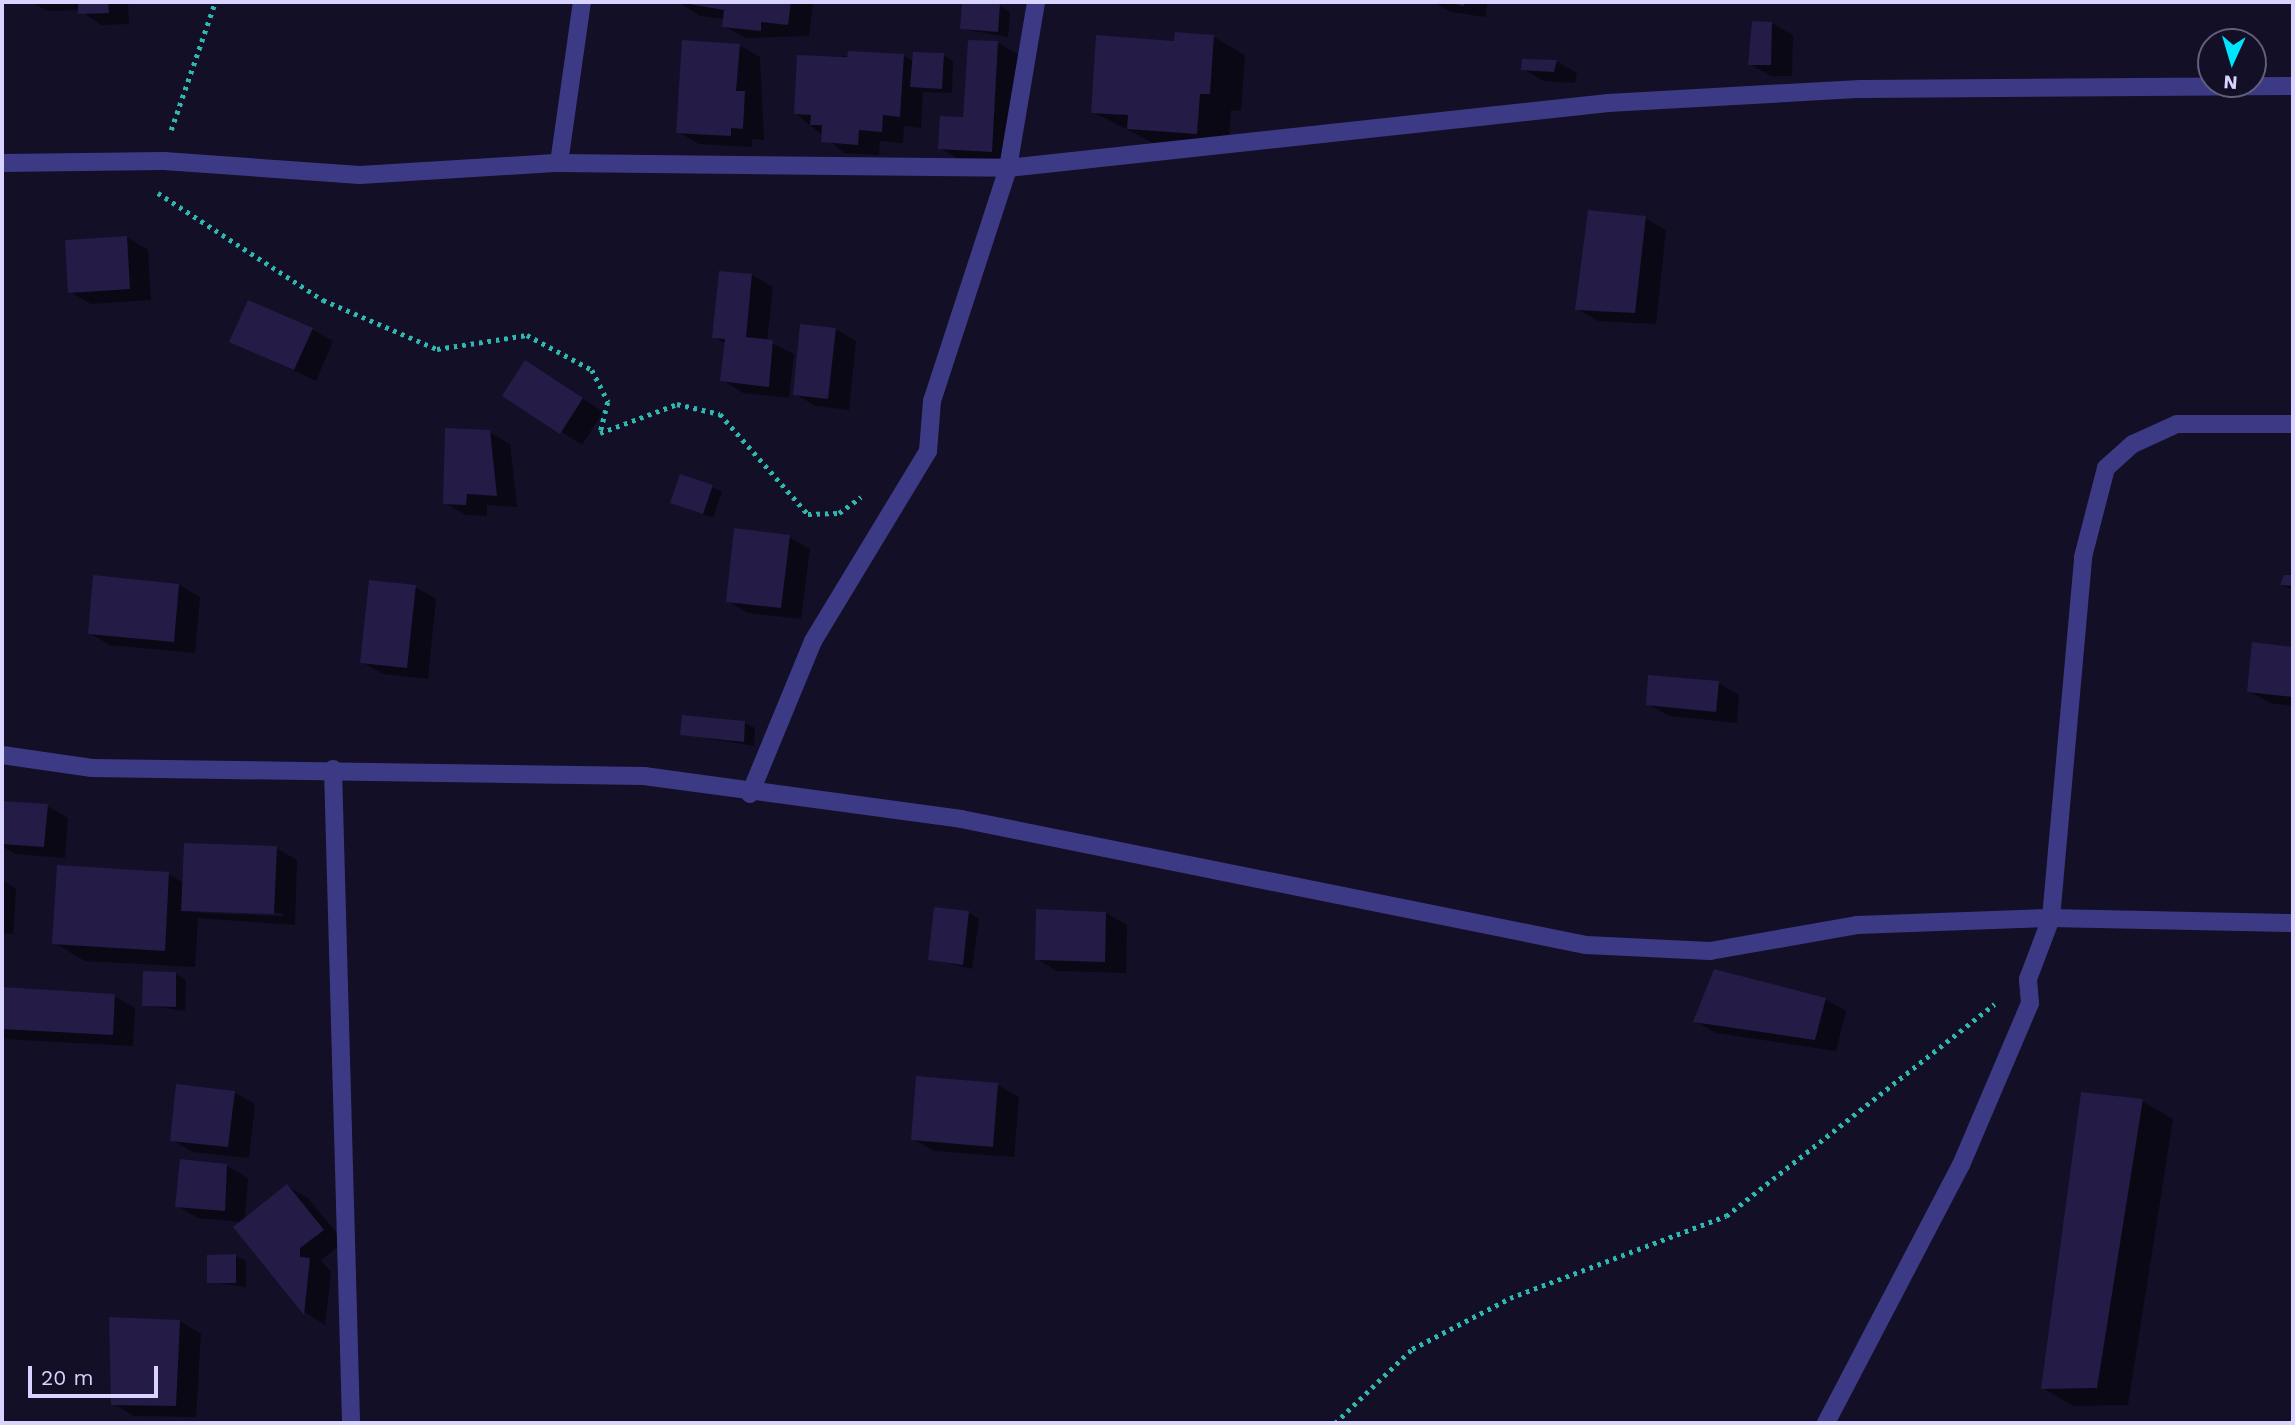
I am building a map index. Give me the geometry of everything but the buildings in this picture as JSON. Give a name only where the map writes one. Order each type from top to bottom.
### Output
[{"type":"street","points":[[559,163],[582,2]]},
{"type":"street","points":[[750,794],[813,641],[928,451],[932,401],[1008,168],[1035,2]]},
{"type":"street","points":[[2,163],[164,161],[360,175],[559,163],[1008,168],[1608,103],[1861,89],[2293,86]]},
{"type":"street","points":[[1826,1423],[1961,1165],[2030,1003],[2028,979],[2051,918],[2083,557],[2106,467],[2133,443],[2177,424],[2293,424]]},
{"type":"street","points":[[2,755],[92,768],[333,769],[645,776],[750,794],[961,819],[1586,945],[1710,951],[1857,925],[2051,918],[2293,923]]},
{"type":"street","points":[[333,769],[351,1423]]},
{"type":"path","points":[[164,161],[177,104],[215,2]]},
{"type":"path","points":[[127,160],[195,221],[323,300],[437,349],[527,335],[593,370],[608,402],[600,433],[677,404],[720,414],[808,514],[839,513],[872,490]]},
{"type":"path","points":[[1335,1423],[1412,1349],[1510,1298],[1726,1216],[2028,979]]}]
